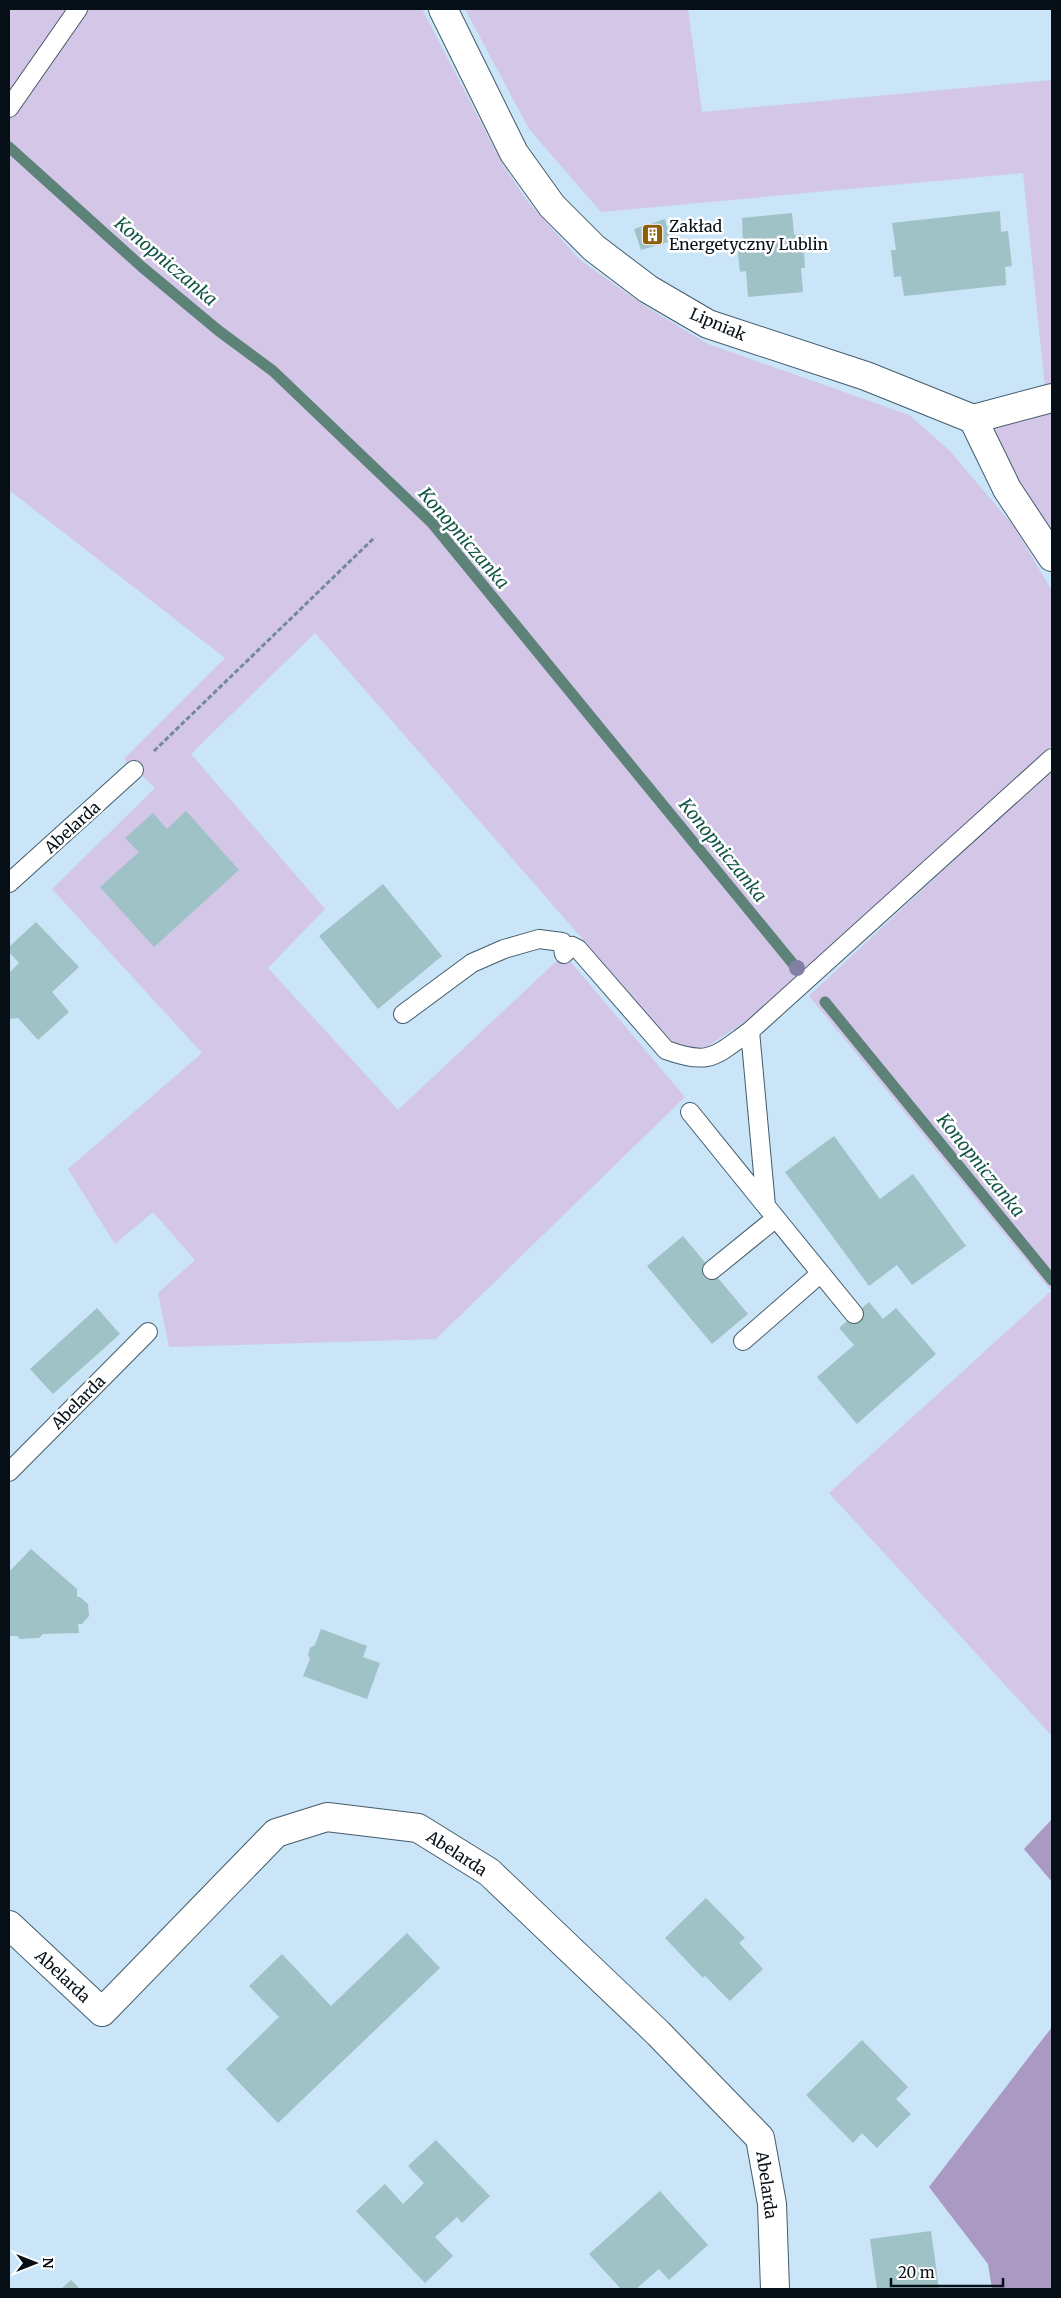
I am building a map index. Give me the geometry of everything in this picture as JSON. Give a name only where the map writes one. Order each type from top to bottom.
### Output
[{"type":"street","name":"Lipniak","points":[[443,9],[514,152],[552,206],[594,248],[648,289],[708,324],[866,376],[973,419]]},
{"type":"street","points":[[1052,398],[973,419],[1007,489],[1052,557]]},
{"type":"street","name":"Abelarda","points":[[9,1925],[102,2012],[276,1833],[327,1816],[418,1828],[489,1872],[658,2033],[760,2138],[772,2204],[775,2289]]},
{"type":"lane","points":[[9,108],[78,9]]},
{"type":"lane","points":[[404,1014],[472,963],[504,949],[539,939],[562,942],[564,954],[572,946],[578,949],[666,1050],[687,1058],[713,1058],[750,1031],[1052,758]]},
{"type":"lane","name":"Abelarda","points":[[9,883],[134,770]]},
{"type":"lane","points":[[750,1031],[771,1212]]},
{"type":"lane","points":[[690,1112],[854,1314]]},
{"type":"lane","points":[[712,1270],[771,1212]]},
{"type":"lane","points":[[743,1341],[821,1273]]},
{"type":"lane","name":"Abelarda","points":[[9,1472],[148,1332]]},
{"type":"path","points":[[134,770],[375,537]]},
{"type":"shaded area","points":[[9,9],[422,9],[503,165],[528,202],[580,260],[648,308],[708,344],[909,415],[950,451],[1015,528],[1052,591],[1052,745],[749,1019],[705,1048],[677,1047],[315,633],[191,754],[325,909],[268,968],[398,1110],[564,954],[685,1097],[436,1339],[169,1347],[158,1293],[195,1260],[153,1212],[115,1244],[68,1169],[202,1053],[52,889],[155,788],[124,759],[225,658],[9,490]]},
{"type":"shaded area","points":[[465,9],[688,9],[702,112],[1052,80],[1052,546],[973,419],[1046,397],[1023,173],[601,212],[529,129]]},
{"type":"shaded area","points":[[1052,768],[1052,1736],[829,1493],[1051,1291],[809,996]]},
{"type":"shaded area","points":[[1052,1819],[1052,1882],[1024,1849]]},
{"type":"shaded area","points":[[1052,2027],[1052,2289],[992,2289],[988,2264],[929,2187]]},
{"type":"building","points":[[1000,211],[1001,232],[1008,231],[1012,266],[1005,267],[1006,285],[904,296],[901,276],[894,277],[891,250],[896,250],[892,223]]},
{"type":"building","points":[[792,213],[794,235],[803,234],[805,268],[801,268],[803,292],[748,297],[746,271],[740,272],[737,243],[743,243],[742,218]]},
{"type":"building","name":"Zakład Energetyczny Lublin","points":[[665,219],[671,241],[641,250],[634,229]]},
{"type":"building","points":[[186,811],[239,870],[154,947],[100,887],[139,852],[125,838],[153,813],[167,829]]},
{"type":"building","points":[[383,884],[442,956],[378,1009],[319,936]]},
{"type":"building","points":[[36,922],[79,967],[52,992],[69,1012],[38,1040],[18,1018],[9,1019],[9,973],[19,963],[9,952],[9,947]]},
{"type":"building","points":[[834,1136],[880,1199],[913,1174],[966,1246],[912,1285],[897,1265],[869,1286],[785,1172]]},
{"type":"building","points":[[683,1236],[748,1314],[712,1344],[647,1266]]},
{"type":"building","points":[[869,1302],[883,1319],[896,1308],[936,1354],[857,1424],[817,1377],[854,1345],[839,1328]]},
{"type":"building","points":[[97,1308],[120,1334],[53,1394],[30,1369]]},
{"type":"building","points":[[31,1549],[77,1589],[77,1597],[80,1597],[88,1604],[89,1616],[82,1624],[78,1624],[79,1633],[43,1634],[39,1638],[20,1639],[17,1636],[9,1636],[9,1572]]},
{"type":"building","points":[[321,1629],[367,1646],[363,1657],[380,1663],[367,1699],[303,1676],[310,1659],[308,1655],[310,1648],[315,1645]]},
{"type":"building","points":[[706,1898],[745,1938],[739,1943],[763,1969],[730,2001],[705,1976],[703,1978],[665,1938]]},
{"type":"building","points":[[407,1933],[440,1968],[278,2123],[226,2069],[279,2017],[249,1986],[282,1954],[331,2006]]},
{"type":"building","points":[[862,2040],[908,2087],[896,2099],[911,2114],[877,2148],[862,2133],[853,2143],[806,2095]]},
{"type":"building","points":[[436,2140],[490,2196],[462,2223],[457,2217],[435,2237],[453,2256],[425,2283],[356,2211],[385,2184],[403,2204],[424,2183],[408,2166]]},
{"type":"building","points":[[660,2191],[708,2245],[669,2280],[659,2269],[636,2289],[621,2289],[589,2254]]},
{"type":"building","points":[[931,2231],[939,2289],[877,2289],[870,2239]]},
{"type":"building","points":[[71,2280],[80,2289],[61,2289]]},
{"type":"waterway","name":"Konopniczanka","points":[[9,147],[142,267],[219,331],[273,371],[432,523],[794,965]]},
{"type":"waterway","name":"Konopniczanka","points":[[825,1002],[1052,1280]]},
{"type":"place","name":"Zakład Energetyczny Lublin","points":[[653,235]]}]
